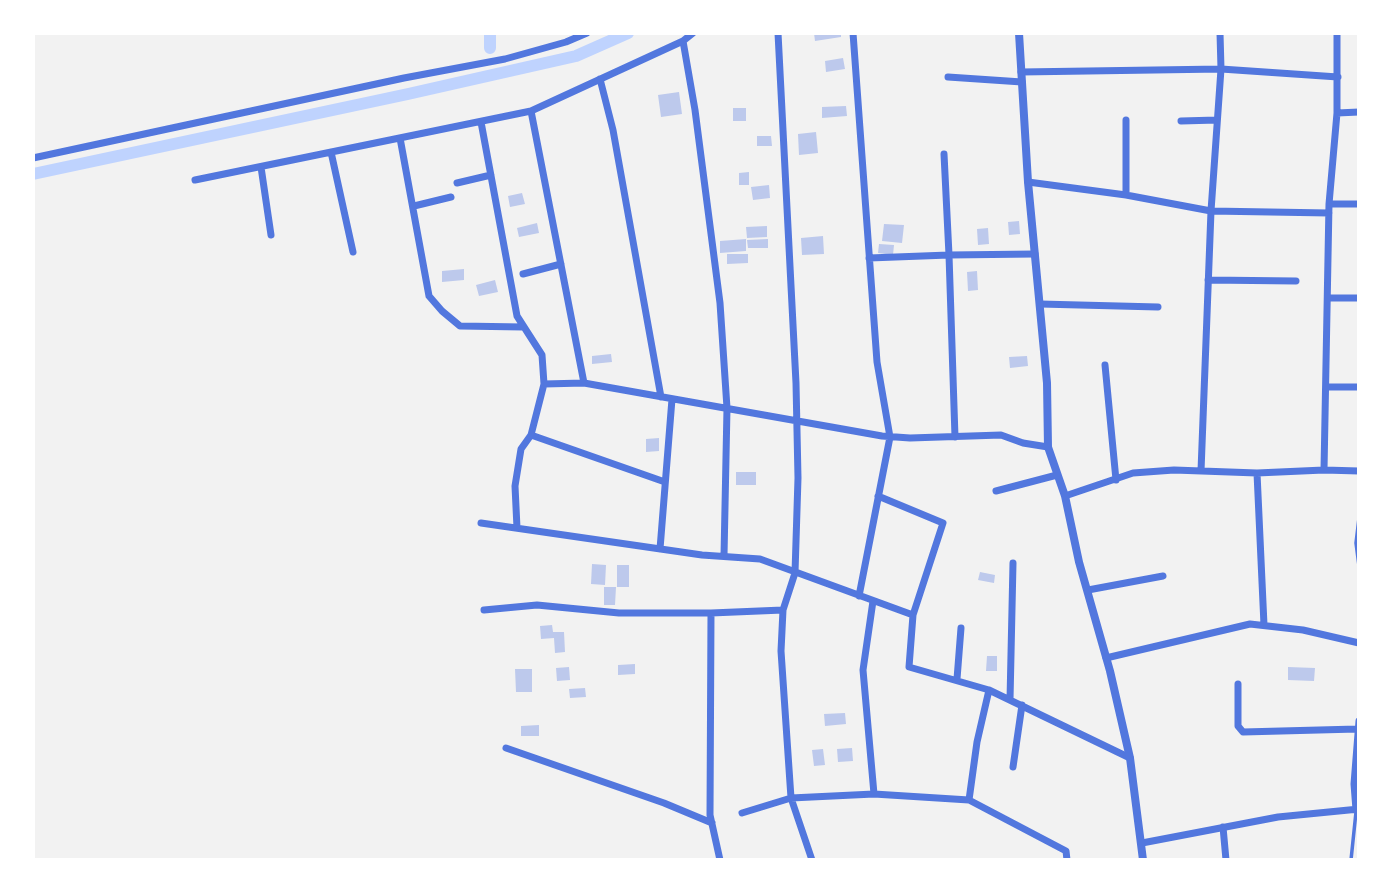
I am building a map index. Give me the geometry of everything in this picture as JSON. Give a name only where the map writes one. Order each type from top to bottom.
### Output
[{"type":"street","points":[[33,158],[391,80],[505,59],[566,42],[587,33]]},
{"type":"street","points":[[195,180],[531,111],[683,41],[693,33]]},
{"type":"street","points":[[778,33],[798,478],[795,573],[783,610],[780,651],[791,798],[812,860]]},
{"type":"street","points":[[853,33],[877,362],[890,437],[859,596]]},
{"type":"street","points":[[1019,33],[1028,182],[1047,383],[1048,447],[1065,496],[1130,758],[1143,860]]},
{"type":"street","points":[[1201,471],[1211,211],[1221,69],[1220,33]]},
{"type":"street","points":[[1324,470],[1329,208],[1337,113],[1337,33]]},
{"type":"street","points":[[683,41],[695,110],[720,303],[727,408],[724,556]]},
{"type":"street","points":[[1021,72],[1221,69],[1338,77]]},
{"type":"street","points":[[948,76],[1022,82]]},
{"type":"street","points":[[600,79],[613,130],[660,397]]},
{"type":"street","points":[[531,111],[584,383]]},
{"type":"street","points":[[1337,113],[1359,112]]},
{"type":"street","points":[[1126,120],[1126,195]]},
{"type":"street","points":[[1181,121],[1217,120]]},
{"type":"street","points":[[481,122],[517,316],[542,355],[544,384],[531,435],[521,449],[515,486],[517,528]]},
{"type":"street","points":[[400,138],[429,296],[442,312],[460,326],[523,327]]},
{"type":"street","points":[[331,152],[353,253]]},
{"type":"street","points":[[944,154],[955,437]]},
{"type":"street","points":[[261,167],[271,235]]},
{"type":"street","points":[[457,183],[491,174]]},
{"type":"street","points":[[1028,182],[1126,195],[1211,211],[1329,208],[1359,204]]},
{"type":"street","points":[[414,206],[451,197]]},
{"type":"street","points":[[869,258],[1035,254]]},
{"type":"street","points":[[523,274],[561,264]]},
{"type":"street","points":[[1208,280],[1296,281]]},
{"type":"street","points":[[1328,298],[1359,298]]},
{"type":"street","points":[[1040,304],[1158,307]]},
{"type":"street","points":[[1105,365],[1116,480]]},
{"type":"street","points":[[544,384],[584,383],[890,437],[1000,435],[1023,443],[1048,447]]},
{"type":"street","points":[[1326,387],[1359,387]]},
{"type":"street","points":[[660,549],[672,399]]},
{"type":"street","points":[[531,435],[665,482]]},
{"type":"street","points":[[1065,496],[1133,473],[1174,470],[1257,473],[1359,471]]},
{"type":"street","points":[[1257,473],[1264,625]]},
{"type":"street","points":[[996,491],[1058,475]]},
{"type":"street","points":[[878,496],[943,523],[913,615],[909,667],[989,690],[1130,758]]},
{"type":"street","points":[[481,523],[660,549],[760,559],[913,615]]},
{"type":"street","points":[[1010,700],[1013,563]]},
{"type":"street","points":[[1088,590],[1163,576]]},
{"type":"street","points":[[873,601],[863,670],[874,794]]},
{"type":"street","points":[[484,610],[537,606],[619,613],[783,610]]},
{"type":"street","points":[[711,613],[710,815],[720,860]]},
{"type":"street","points":[[1106,658],[1250,624],[1303,630],[1359,643]]},
{"type":"street","points":[[957,679],[961,628]]},
{"type":"street","points":[[1142,843],[1278,817],[1357,809],[1354,784],[1358,725],[1243,732],[1238,726],[1238,684]]},
{"type":"street","points":[[969,800],[977,742],[989,690]]},
{"type":"street","points":[[1013,767],[1022,705]]},
{"type":"street","points":[[506,748],[664,803],[712,823]]},
{"type":"street","points":[[742,813],[791,798],[874,794],[969,800],[1066,851],[1067,860]]},
{"type":"street","points":[[1223,827],[1226,860]]},
{"type":"lane","points":[[1359,518],[1356,543],[1359,566]]},
{"type":"lane","points":[[1351,860],[1357,809]]},
{"type":"building","points":[[814,33],[841,33],[841,37],[815,41]]},
{"type":"building","points":[[843,58],[845,69],[826,72],[825,61]]},
{"type":"building","points":[[679,92],[682,114],[661,117],[658,95]]},
{"type":"building","points":[[846,106],[847,116],[822,118],[822,107]]},
{"type":"building","points":[[733,108],[746,108],[746,121],[733,121]]},
{"type":"building","points":[[816,132],[818,153],[799,155],[798,134]]},
{"type":"building","points":[[757,136],[771,136],[772,146],[757,146]]},
{"type":"building","points":[[749,172],[749,185],[739,185],[739,173]]},
{"type":"building","points":[[769,185],[770,198],[753,200],[751,187]]},
{"type":"building","points":[[522,193],[525,204],[510,207],[508,196]]},
{"type":"building","points":[[1019,221],[1020,234],[1009,235],[1008,222]]},
{"type":"building","points":[[537,223],[539,233],[519,237],[517,228]]},
{"type":"building","points":[[884,224],[904,225],[902,243],[882,241]]},
{"type":"building","points":[[767,226],[767,237],[747,238],[746,227]]},
{"type":"building","points":[[988,228],[989,244],[978,245],[977,229]]},
{"type":"building","points":[[823,236],[824,254],[802,255],[801,238]]},
{"type":"building","points":[[746,239],[746,251],[720,253],[720,241]]},
{"type":"building","points":[[768,239],[768,248],[748,248],[747,240]]},
{"type":"building","points":[[879,244],[894,245],[893,255],[878,253]]},
{"type":"building","points":[[727,254],[748,254],[748,263],[727,264]]},
{"type":"building","points":[[464,269],[464,280],[442,282],[442,271]]},
{"type":"building","points":[[977,271],[978,290],[968,291],[967,272]]},
{"type":"building","points":[[495,280],[498,292],[479,296],[476,285]]},
{"type":"building","points":[[611,354],[612,362],[592,364],[592,356]]},
{"type":"building","points":[[1027,356],[1028,366],[1010,368],[1009,357]]},
{"type":"building","points":[[659,438],[659,451],[646,452],[646,439]]},
{"type":"building","points":[[736,472],[756,472],[756,485],[736,485]]},
{"type":"building","points":[[592,564],[606,565],[605,585],[591,584]]},
{"type":"building","points":[[617,565],[629,565],[629,587],[617,587]]},
{"type":"building","points":[[980,572],[995,575],[994,583],[978,580]]},
{"type":"building","points":[[604,587],[616,587],[615,605],[604,605]]},
{"type":"building","points":[[552,625],[553,632],[564,632],[565,652],[555,653],[554,638],[541,639],[540,626]]},
{"type":"building","points":[[987,656],[997,656],[997,671],[986,671]]},
{"type":"building","points":[[635,664],[635,674],[618,675],[618,665]]},
{"type":"building","points":[[569,667],[570,680],[557,681],[556,668]]},
{"type":"building","points":[[1288,667],[1315,668],[1314,681],[1288,680]]},
{"type":"building","points":[[515,669],[532,669],[532,692],[516,692]]},
{"type":"building","points":[[585,688],[586,697],[570,698],[569,689]]},
{"type":"building","points":[[845,713],[846,724],[825,726],[824,714]]},
{"type":"building","points":[[539,725],[539,736],[521,736],[521,726]]},
{"type":"building","points":[[852,748],[853,761],[838,762],[837,749]]},
{"type":"building","points":[[823,749],[825,765],[814,766],[812,750]]},
{"type":"waterway","points":[[490,33],[490,48]]},
{"type":"waterway","points":[[33,174],[576,56],[628,33]]}]
